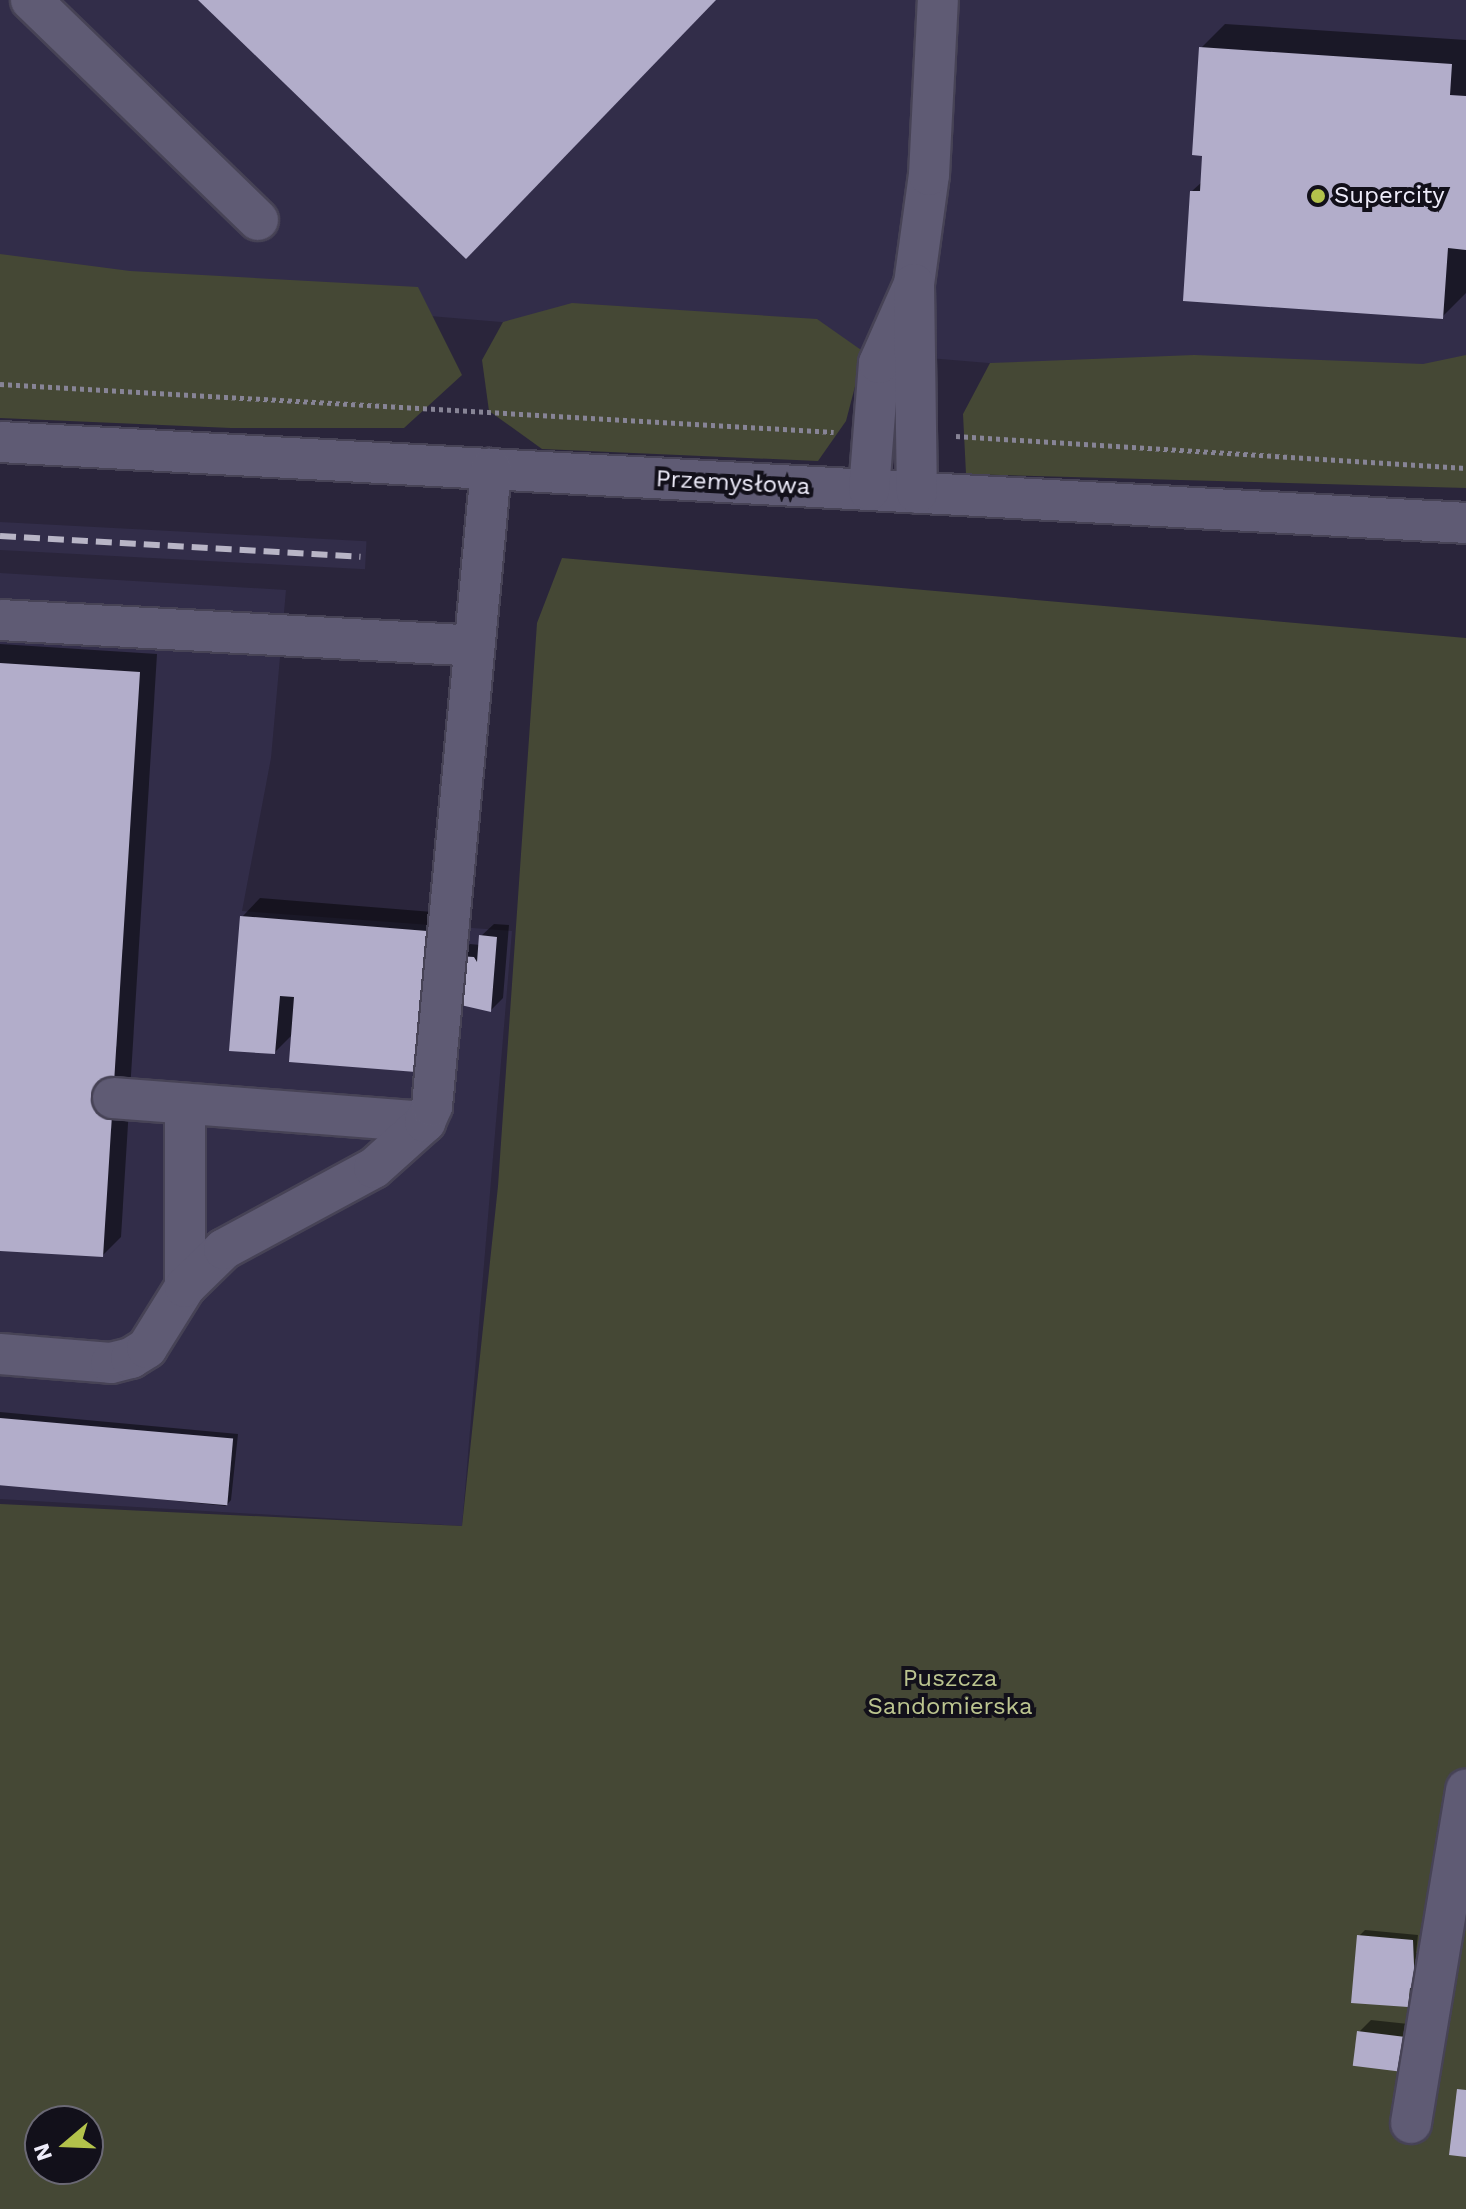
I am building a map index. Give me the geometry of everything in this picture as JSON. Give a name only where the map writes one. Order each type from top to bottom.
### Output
[{"type":"street","points":[[31,0],[258,220]]},
{"type":"street","points":[[917,493],[914,284],[929,175],[938,0]]},
{"type":"street","points":[[869,490],[879,363],[914,284]]},
{"type":"street","name":"Przemysłowa","points":[[0,442],[1466,523]]},
{"type":"street","points":[[0,1354],[111,1363],[131,1358],[147,1348],[185,1287],[224,1249],[374,1168],[425,1122],[432,1106],[491,469]]},
{"type":"street","points":[[0,620],[474,646]]},
{"type":"street","points":[[113,1098],[425,1122]]},
{"type":"street","points":[[185,1104],[185,1287]]},
{"type":"street","points":[[1411,2123],[1466,1790]]},
{"type":"path","points":[[0,384],[873,432]]},
{"type":"path","points":[[918,434],[1466,468]]},
{"type":"shaded area","points":[[0,0],[1466,0],[1466,403],[0,280]]},
{"type":"shaded area","points":[[0,522],[366,541],[365,569],[0,550]]},
{"type":"shaded area","points":[[0,573],[286,590],[271,758],[242,911],[512,931],[462,1526],[0,1499]]},
{"type":"green space","points":[[0,254],[130,271],[418,287],[462,375],[404,428],[231,428],[0,418]]},
{"type":"green space","points":[[572,303],[817,319],[864,352],[846,421],[818,461],[542,449],[489,411],[482,360],[503,322]]},
{"type":"green space","points":[[1194,355],[1423,364],[1466,355],[1466,488],[966,474],[963,414],[990,363]]},
{"type":"green space","name":"Puszcza Sandomierska","points":[[562,558],[1466,638],[1466,2209],[0,2209],[0,1504],[462,1526],[498,1186],[537,623]]},
{"type":"building","points":[[198,0],[716,0],[466,259]]},
{"type":"building","points":[[1199,47],[1452,64],[1450,95],[1466,96],[1466,250],[1448,248],[1443,319],[1183,301],[1190,191],[1200,191],[1202,156],[1192,155]]},
{"type":"building","points":[[0,663],[140,672],[103,1257],[0,1251]]},
{"type":"building","points":[[240,916],[427,931],[416,1072],[289,1062],[294,997],[280,996],[275,1054],[229,1051]]},
{"type":"building","points":[[479,935],[497,937],[491,1012],[452,1003],[456,956],[474,957],[477,962]]},
{"type":"building","points":[[0,1418],[233,1438],[227,1505],[0,1485]]},
{"type":"building","points":[[1357,1935],[1413,1940],[1415,1989],[1410,1988],[1408,2007],[1351,2003]]},
{"type":"building","points":[[1357,2031],[1416,2038],[1411,2073],[1353,2066]]},
{"type":"building","points":[[1457,2089],[1466,2090],[1466,2157],[1449,2155]]},
{"type":"railway","points":[[0,536],[360,557]]},
{"type":"place","name":"Supercity","points":[[1318,196]]}]
